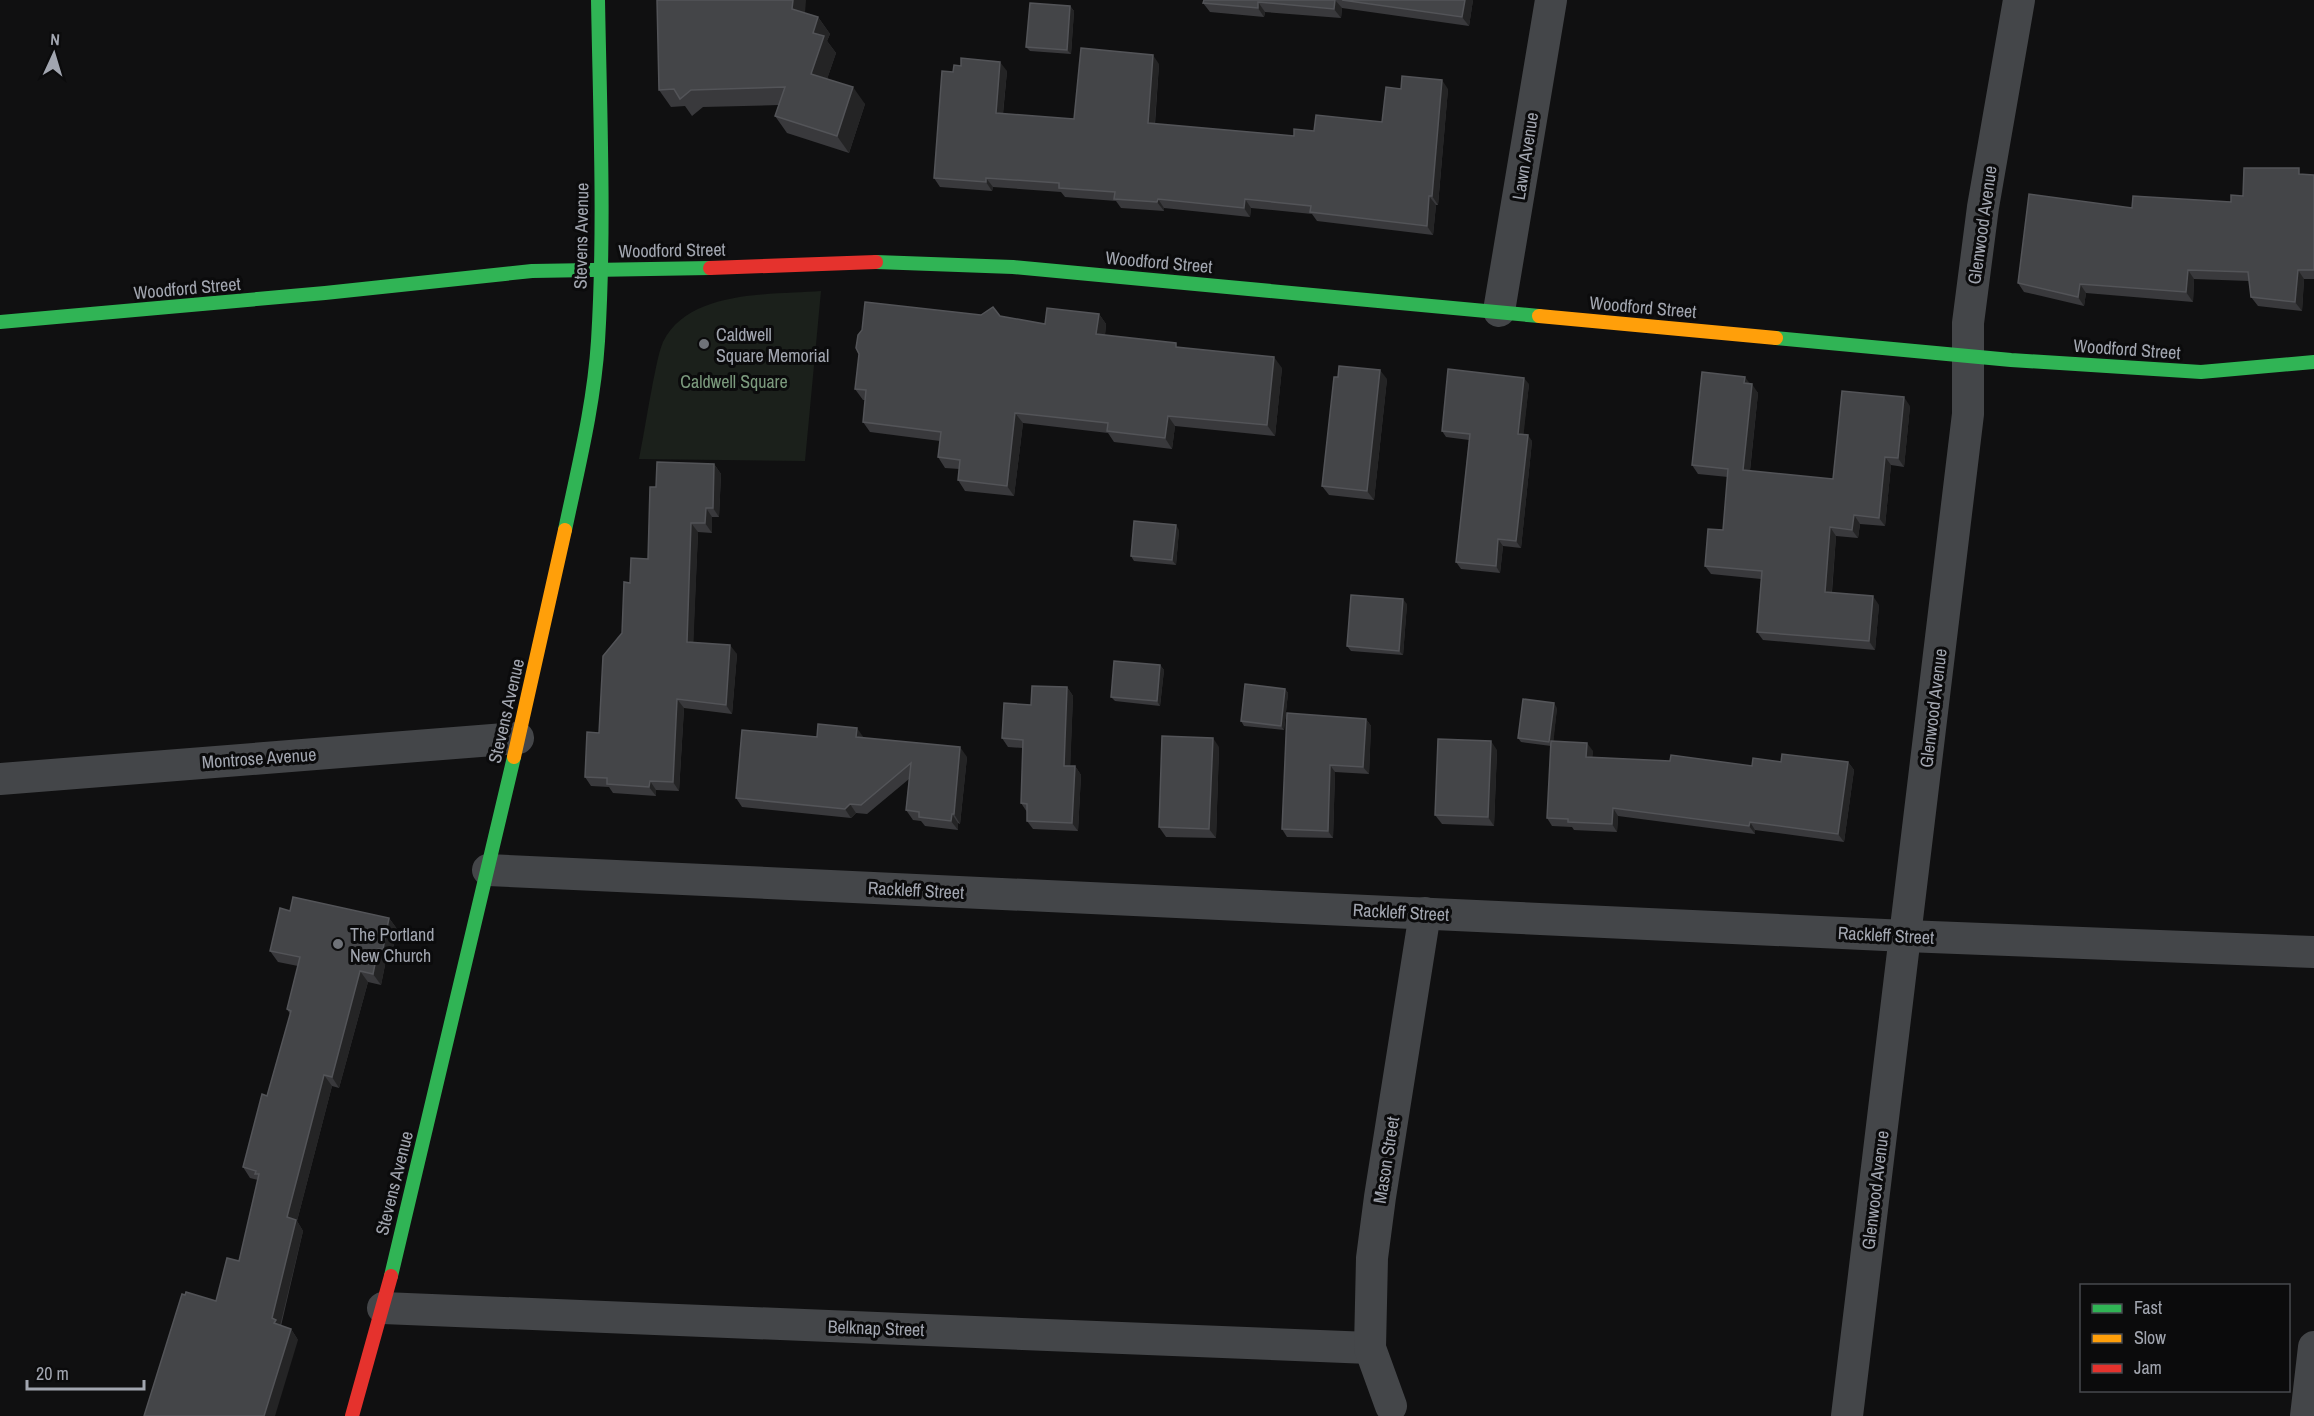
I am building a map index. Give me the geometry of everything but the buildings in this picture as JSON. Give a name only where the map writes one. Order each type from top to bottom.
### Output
[{"type":"main road","name":"Stevens Avenue","points":[[352,1416],[383,1308],[488,870],[586,428],[598,343],[601,197],[598,0]]},
{"type":"main road","name":"Woodford Street","points":[[0,322],[325,293],[532,271],[861,261],[1013,267],[1968,355],[2201,372],[2314,362]]},
{"type":"street","name":"Lawn Avenue","points":[[1499,311],[1551,0]]},
{"type":"street","name":"Glenwood Avenue","points":[[1846,1416],[1968,414],[1968,323],[1983,207],[2019,0]]},
{"type":"street","name":"Montrose Avenue","points":[[0,779],[518,738]]},
{"type":"street","name":"Rackleff Street","points":[[488,870],[1906,936],[2314,952]]},
{"type":"street","name":"Mason Street","points":[[1391,1406],[1370,1348],[1372,1258],[1425,913]]},
{"type":"street","name":"Belknap Street","points":[[383,1308],[1370,1348]]},
{"type":"street","points":[[2306,1416],[2314,1347]]},
{"type":"green space","name":"Caldwell Square","points":[[821,291],[805,461],[639,459],[660,351],[663,342],[675,325],[692,312],[733,298]]},
{"type":"traffic: fast","points":[[565,530],[589,413],[598,341],[602,214],[598,0]]},
{"type":"traffic: fast","points":[[876,262],[1013,267],[1539,316]]},
{"type":"traffic: fast","points":[[0,322],[325,293],[532,271],[710,268]]},
{"type":"traffic: fast","points":[[1776,338],[2011,360],[2201,372],[2314,362]]},
{"type":"traffic: fast","points":[[391,1276],[514,757]]},
{"type":"traffic: slow","points":[[1539,316],[1776,338]]},
{"type":"traffic: slow","points":[[514,757],[565,530]]},
{"type":"traffic: jam","points":[[710,268],[876,262]]},
{"type":"traffic: jam","points":[[352,1416],[391,1276]]},
{"type":"place","name":"Caldwell Square Memorial","points":[[704,344]]},
{"type":"place","name":"The Portland New Church","points":[[338,944]]}]
